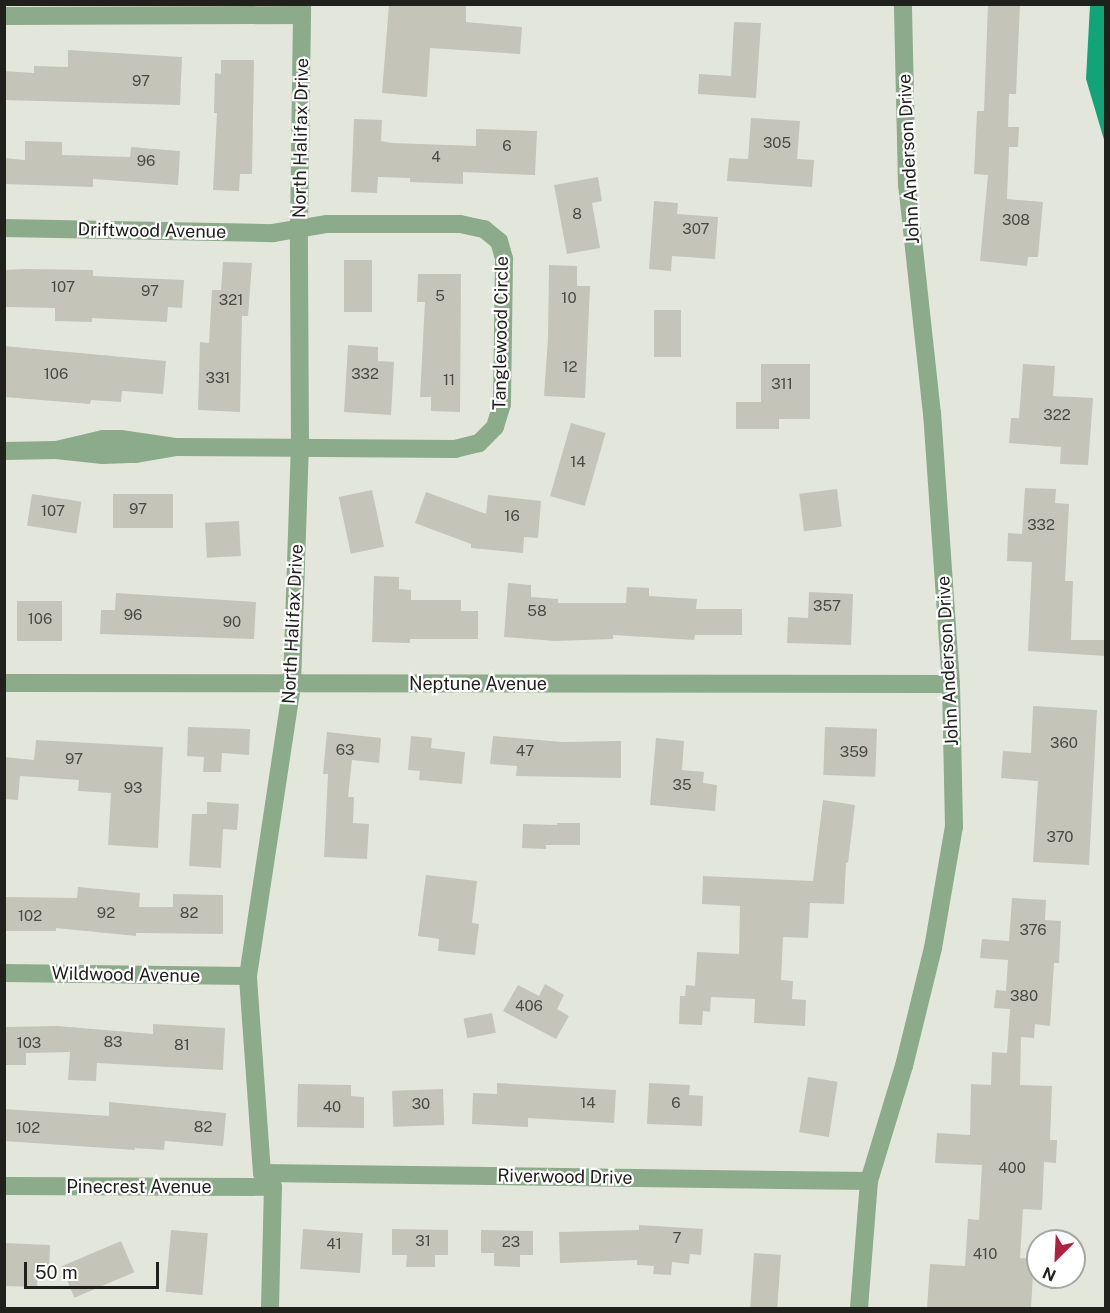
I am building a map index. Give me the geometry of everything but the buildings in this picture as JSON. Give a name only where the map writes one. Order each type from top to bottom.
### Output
[{"type":"street","name":"John Anderson Drive","points":[[859,1308],[869,1181],[904,1066],[922,991],[954,827],[951,684],[932,414],[907,185],[903,4]]},
{"type":"street","points":[[4,16],[303,10]]},
{"type":"street","name":"North Halifax Drive","points":[[262,1173],[248,976],[292,684],[300,448],[299,228],[303,10]]},
{"type":"street","name":"Tanglewood Circle","points":[[4,451],[56,450],[114,454],[175,447],[455,449],[473,445],[489,436],[500,418],[502,405],[504,259],[499,241],[494,234],[473,226],[327,224],[299,228]]},
{"type":"street","name":"Driftwood Avenue","points":[[4,228],[273,233],[299,228]]},
{"type":"street","name":"Neptune Avenue","points":[[4,683],[951,684]]},
{"type":"street","name":"Wildwood Avenue","points":[[4,973],[248,976]]},
{"type":"street","points":[[262,1173],[273,1187],[270,1308]]},
{"type":"street","name":"Riverwood Drive","points":[[262,1173],[869,1181]]},
{"type":"street","name":"Pinecrest Avenue","points":[[4,1186],[273,1187]]},
{"type":"shaded area","points":[[1090,5],[1105,5],[1105,143],[1086,79]]}]
